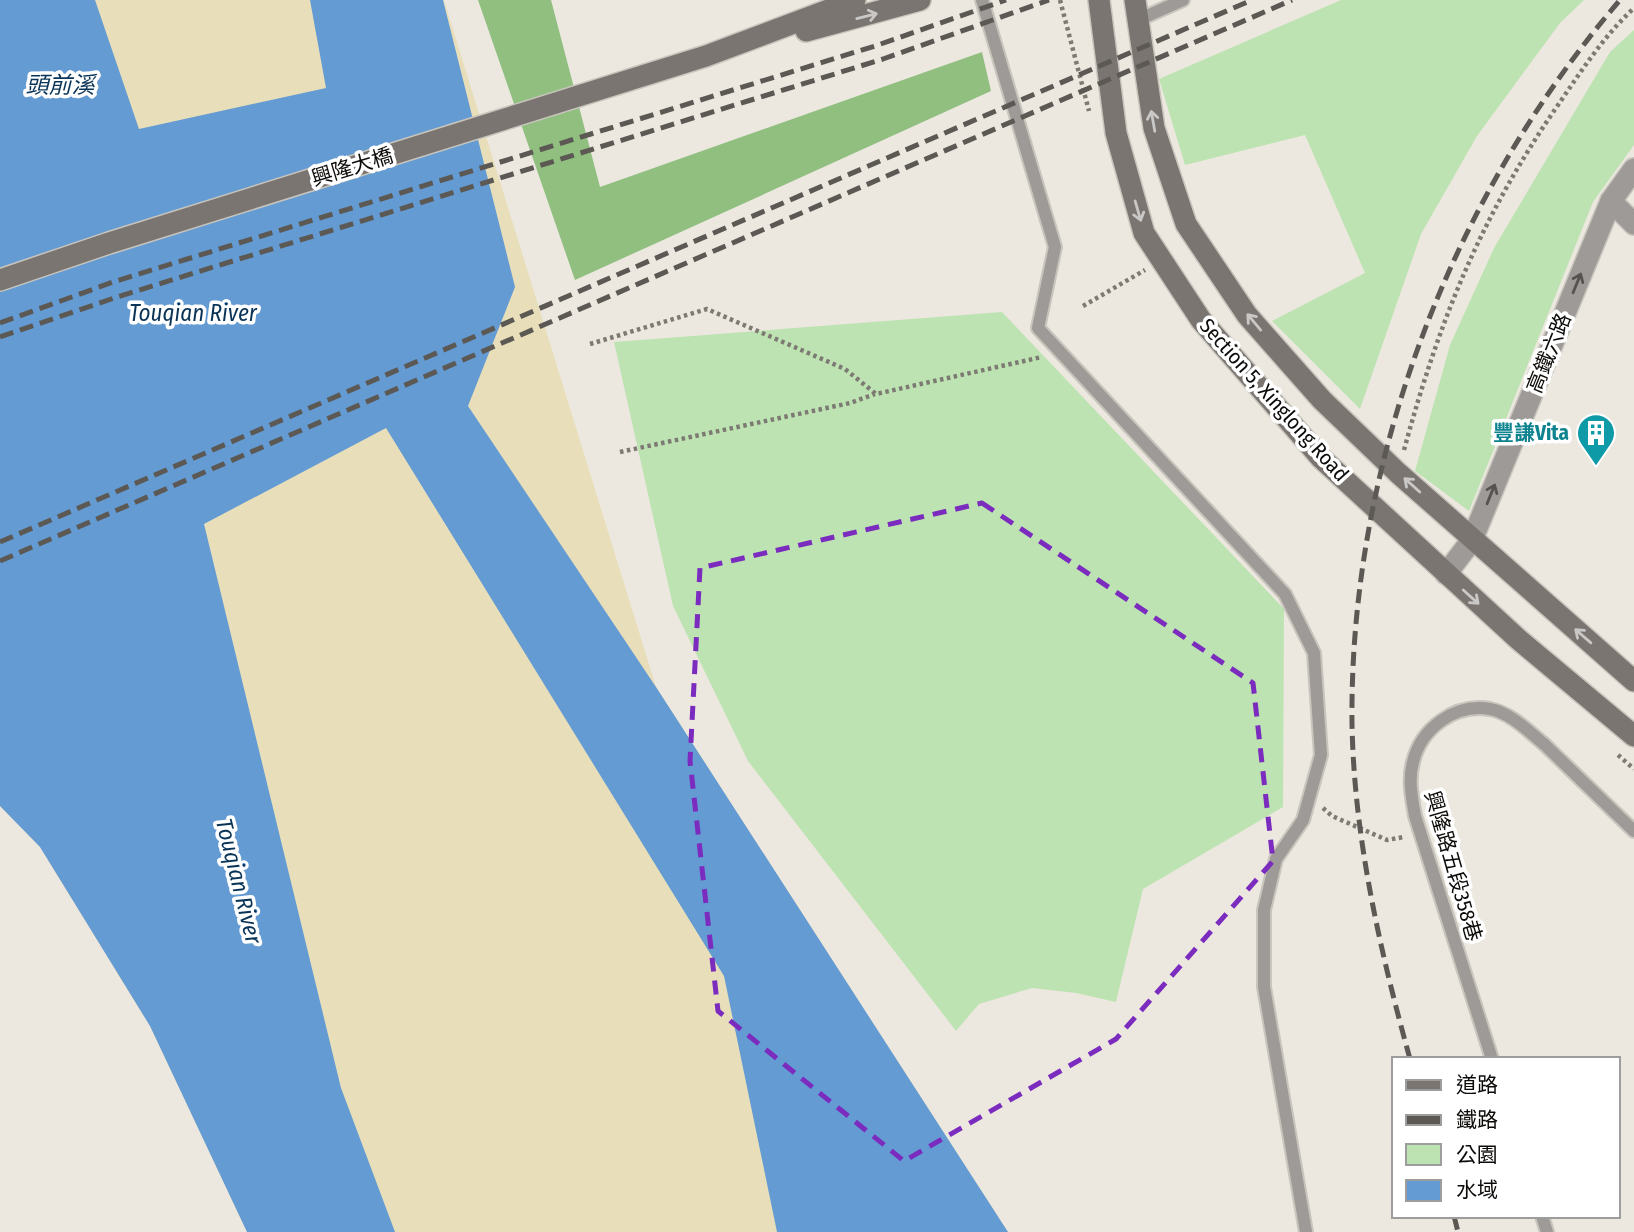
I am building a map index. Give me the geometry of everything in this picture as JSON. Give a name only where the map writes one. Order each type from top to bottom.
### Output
[{"type":"street","name":"興隆大橋","points":[[706,56],[855,0]]},
{"type":"street","name":"興隆大橋","points":[[0,280],[109,243],[706,56],[920,0]]},
{"type":"street","name":"Section 5, Xinglong Road","points":[[1099,0],[1116,134],[1144,233],[1201,320],[1242,371],[1321,458],[1446,574],[1634,736]]},
{"type":"street","name":"Section 5, Xinglong Road","points":[[1136,10],[1154,128],[1186,224],[1247,315],[1322,400],[1472,540],[1634,681]]},
{"type":"street","name":"高鐵六路","points":[[1446,574],[1472,540],[1611,201],[1634,169]]},
{"type":"street","points":[[1611,201],[1634,224]]},
{"type":"lane","points":[[982,0],[1055,247],[1038,328],[1285,594],[1314,653],[1321,755],[1303,820],[1276,859],[1264,910],[1264,987],[1306,1232]]},
{"type":"lane","points":[[1136,10],[1183,0]]},
{"type":"lane","name":"興隆路五段358巷","points":[[1491,1057],[1415,816],[1410,788],[1412,763],[1421,741],[1435,725],[1451,714],[1470,709],[1491,709],[1517,721],[1544,744],[1634,831]]},
{"type":"path","points":[[1403,454],[1428,362],[1462,271],[1519,162],[1606,34],[1634,9]]},
{"type":"path","points":[[1083,306],[1145,270]]},
{"type":"path","points":[[590,344],[707,309],[845,369],[876,394]]},
{"type":"path","points":[[620,452],[850,403],[876,394],[1061,353]]},
{"type":"path","points":[[1310,795],[1332,817],[1387,840],[1411,836]]},
{"type":"path","points":[[1434,832],[1446,830]]},
{"type":"highlighted area","points":[[982,503],[1253,683],[1273,861],[1116,1039],[904,1161],[718,1011],[690,761],[700,568]]},
{"type":"green space","points":[[478,0],[551,0],[600,187],[982,52],[991,91],[575,280]]},
{"type":"green space","points":[[1341,0],[1584,0],[1560,23],[1477,136],[1421,234],[1360,409],[1272,321],[1365,273],[1305,135],[1185,165],[1159,79]]},
{"type":"green space","points":[[1634,30],[1634,145],[1593,202],[1469,511],[1415,471],[1450,345],[1494,248],[1610,52]]},
{"type":"green space","points":[[1002,312],[1284,609],[1283,807],[1143,889],[1116,1002],[1076,993],[1032,988],[979,1004],[956,1031],[748,761],[673,606],[614,342]]},
{"type":"sand","points":[[0,0],[444,0],[656,687],[1008,1232],[247,1232],[150,1026],[40,847],[0,806]]},
{"type":"water","name":"Touqian River","points":[[0,0],[95,0],[139,129],[326,88],[310,0],[443,0],[515,287],[468,406],[656,687],[1008,1232],[777,1232],[724,976],[386,428],[204,524],[341,1088],[395,1232],[247,1232],[150,1026],[40,847],[0,806]]},
{"type":"railway","points":[[0,323],[113,282],[875,46],[1006,0]]},
{"type":"railway","points":[[0,337],[117,297],[883,59],[1049,0]]},
{"type":"railway","points":[[0,542],[1252,0]]},
{"type":"railway","points":[[0,561],[1292,0]]},
{"type":"railway","points":[[1409,1057],[1370,893],[1354,766],[1352,724],[1356,626],[1369,529],[1391,433],[1422,338],[1460,247],[1506,160],[1560,77],[1620,0]]},
{"type":"railway","points":[[1454,1218],[1458,1232]]},
{"type":"place","name":"豐謙Vita","points":[[1596,467]]},
{"type":"water label","name":"頭前溪","points":[[60,85]]}]
